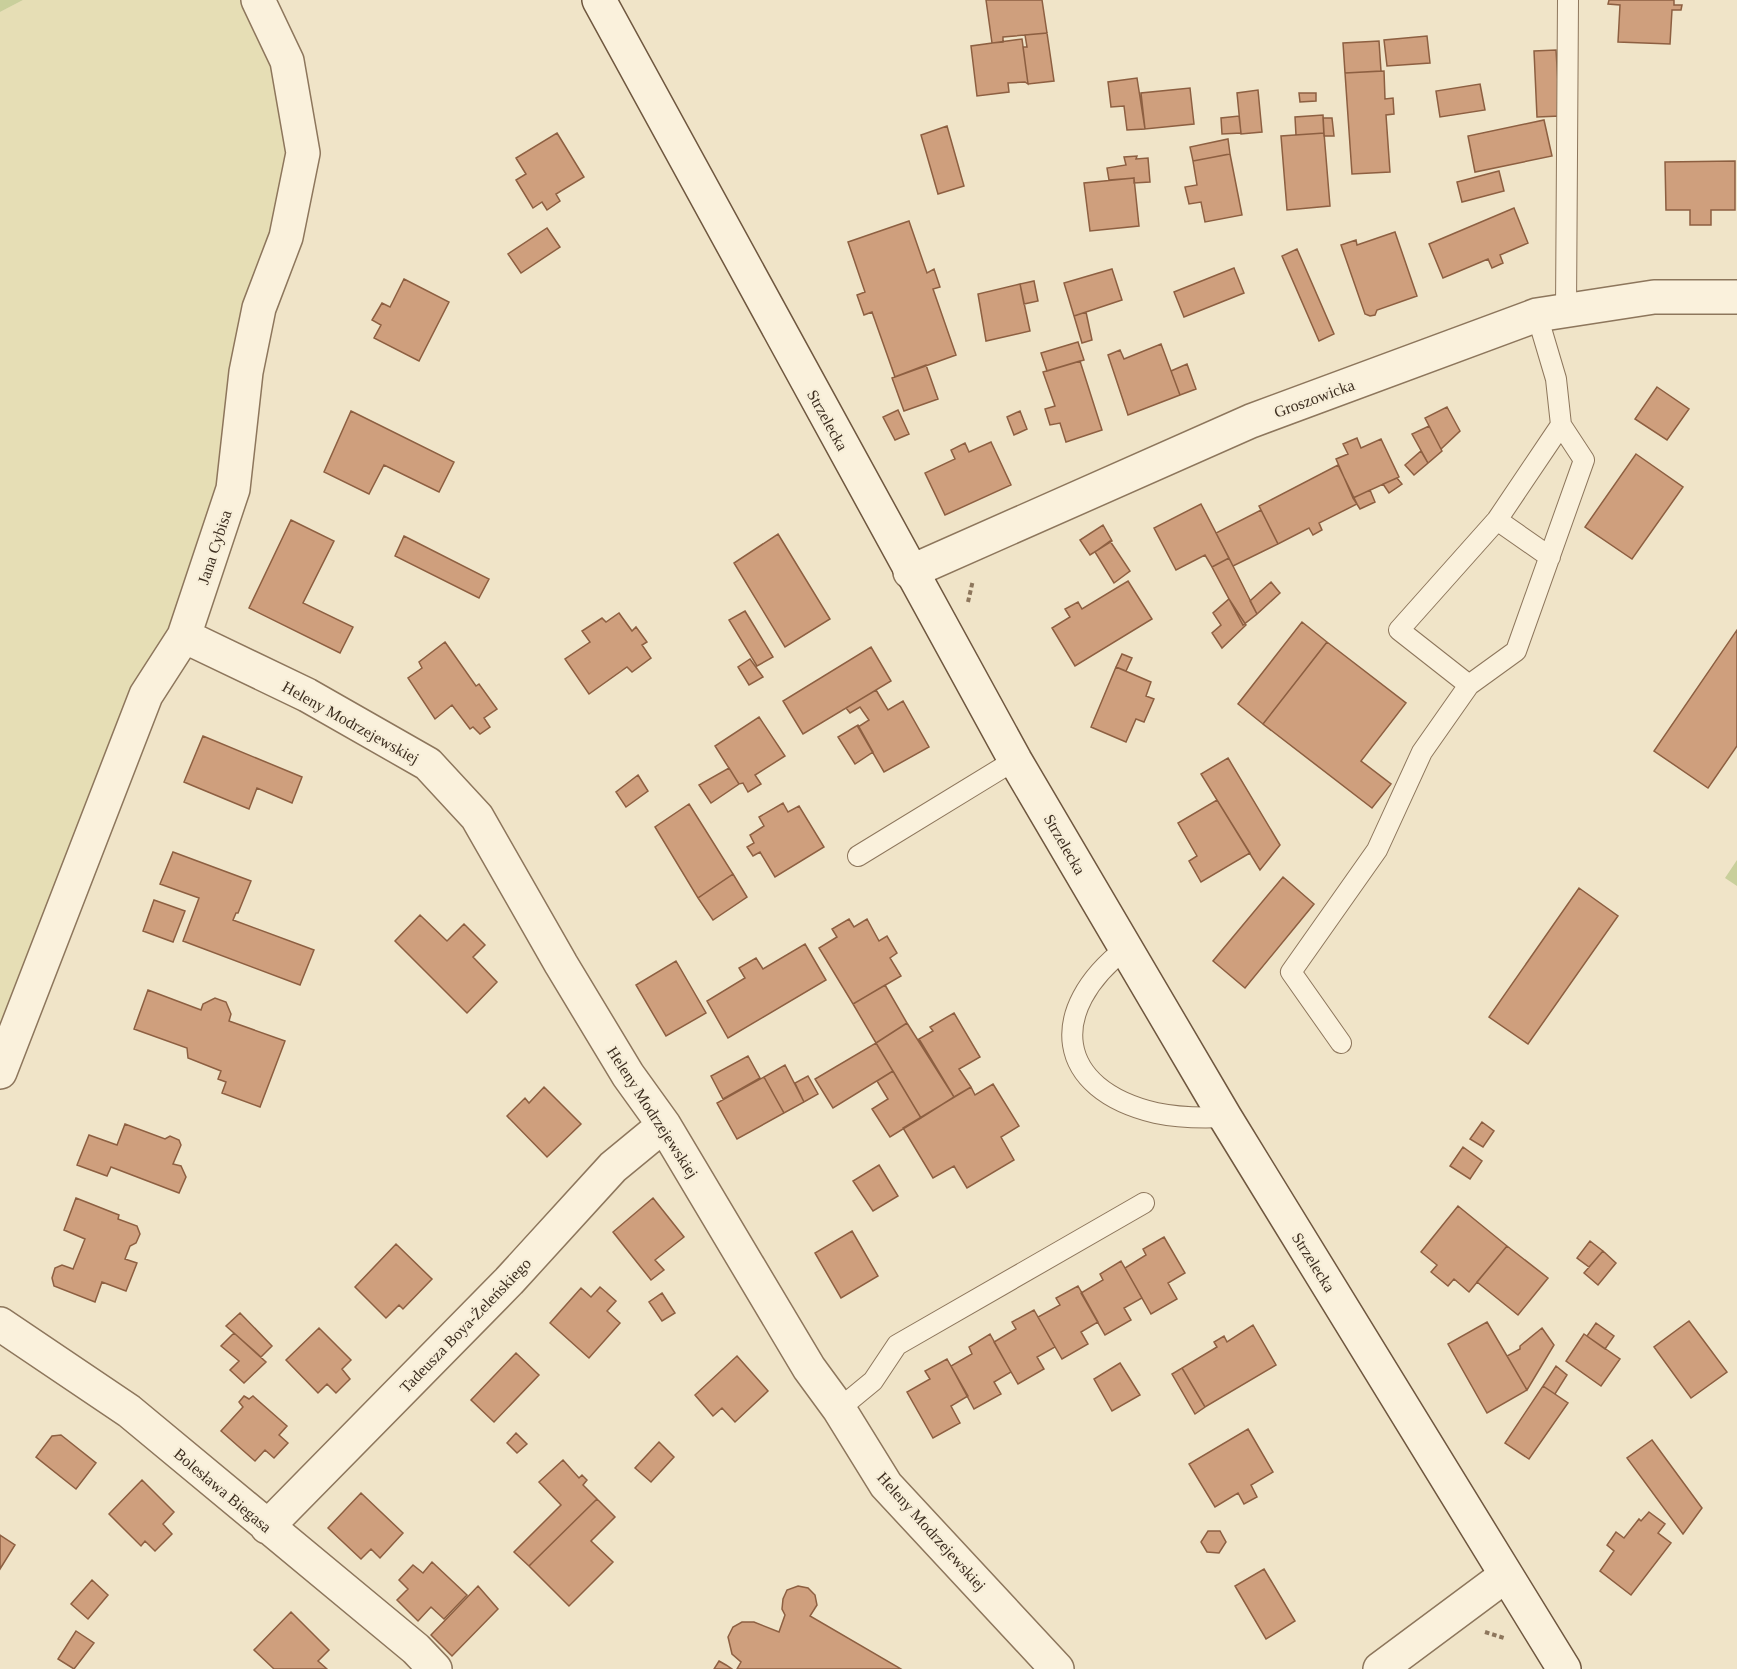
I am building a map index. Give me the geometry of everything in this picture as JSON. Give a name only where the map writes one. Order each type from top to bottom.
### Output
[{"type":"street","name":"Jana Cybisa","points":[[0,1072],[146,695],[184,636],[233,489],[246,372],[259,308],[286,237],[303,153],[287,61],[258,0]]},
{"type":"street","name":"Strzelecka","points":[[599,0],[910,572],[1015,760],[1225,1117],[1564,1669]]},
{"type":"street","name":"Groszowicka","points":[[910,572],[1251,421],[1552,313],[1654,297],[1737,297]]},
{"type":"street","name":"Heleny Modrzejewskiej","points":[[184,636],[307,695],[428,764],[477,817],[628,1075],[664,1125],[809,1368],[886,1485],[1057,1669]]},
{"type":"street","name":"Tadeusza Boya-Żeleńskiego","points":[[267,1527],[508,1281],[613,1167],[664,1125]]},
{"type":"street","name":"Bolesława Biegasa","points":[[0,1324],[129,1411],[416,1649],[435,1669]]},
{"type":"street","points":[[1380,1669],[1505,1576]]},
{"type":"lane","points":[[1341,1044],[1290,972],[1377,850],[1422,752],[1469,685],[1516,651],[1584,460],[1561,425],[1552,313],[1568,0]]},
{"type":"lane","points":[[1469,685],[1399,630],[1497,520],[1561,425]]},
{"type":"lane","points":[[1497,520],[1550,557]]},
{"type":"lane","points":[[858,856],[1015,760]]},
{"type":"lane","points":[[1125,949],[1098,971],[1076,1009],[1071,1035],[1076,1058],[1082,1068],[1107,1091],[1154,1112],[1193,1118],[1225,1117]]},
{"type":"lane","points":[[838,1409],[873,1381],[897,1345],[1144,1203]]},
{"type":"shaded area","points":[[23,0],[258,0],[299,117],[238,457],[0,1060],[0,12]]},
{"type":"green space","points":[[0,0],[23,0],[0,12]]},
{"type":"green space","points":[[1737,860],[1737,886],[1725,878]]},
{"type":"building","points":[[986,0],[1042,0],[1047,33],[1003,37],[1003,42],[992,43]]},
{"type":"building","points":[[1609,0],[1674,0],[1674,5],[1682,5],[1681,10],[1672,10],[1670,44],[1618,42],[1620,5],[1608,4]]},
{"type":"building","points":[[1047,33],[1054,81],[1028,84],[1023,47],[1027,47],[1025,35]]},
{"type":"building","points":[[1427,36],[1430,63],[1387,66],[1384,40]]},
{"type":"building","points":[[1022,39],[1028,84],[1025,82],[1008,83],[1009,92],[977,96],[971,46]]},
{"type":"building","points":[[1379,41],[1381,71],[1345,73],[1343,43]]},
{"type":"building","points":[[1556,50],[1560,116],[1537,117],[1534,51]]},
{"type":"building","points":[[1384,71],[1385,99],[1393,98],[1394,114],[1386,115],[1390,172],[1352,174],[1345,73]]},
{"type":"building","points":[[1137,78],[1145,129],[1127,130],[1124,106],[1111,107],[1108,82]]},
{"type":"building","points":[[1480,84],[1485,110],[1440,117],[1436,91]]},
{"type":"building","points":[[1190,88],[1194,124],[1145,129],[1141,93]]},
{"type":"building","points":[[1258,90],[1262,132],[1241,134],[1237,93]]},
{"type":"building","points":[[1299,93],[1316,93],[1316,101],[1300,102]]},
{"type":"building","points":[[1323,115],[1324,133],[1296,135],[1295,117]]},
{"type":"building","points":[[1239,116],[1241,133],[1222,134],[1221,118]]},
{"type":"building","points":[[1323,118],[1332,118],[1334,136],[1324,136]]},
{"type":"building","points":[[1544,120],[1552,156],[1475,172],[1468,136]]},
{"type":"building","points":[[947,126],[964,186],[938,194],[921,135]]},
{"type":"building","points":[[557,133],[584,177],[556,194],[560,201],[547,210],[542,202],[533,208],[516,180],[526,174],[516,158]]},
{"type":"building","points":[[1324,133],[1330,206],[1287,210],[1281,136]]},
{"type":"building","points":[[1228,139],[1230,154],[1193,161],[1190,147]]},
{"type":"building","points":[[1230,154],[1242,215],[1205,222],[1201,202],[1189,204],[1185,187],[1197,185],[1193,161]]},
{"type":"building","points":[[1137,156],[1136,159],[1148,158],[1150,182],[1134,183],[1134,178],[1109,180],[1107,168],[1126,165],[1124,157]]},
{"type":"building","points":[[1735,161],[1735,210],[1711,210],[1711,225],[1690,225],[1690,210],[1666,210],[1665,162]]},
{"type":"building","points":[[1499,171],[1504,191],[1462,202],[1457,182]]},
{"type":"building","points":[[1134,178],[1139,226],[1090,231],[1084,183]]},
{"type":"building","points":[[1514,208],[1528,243],[1500,255],[1503,263],[1492,268],[1488,259],[1443,278],[1429,244]]},
{"type":"building","points":[[909,221],[927,273],[934,269],[940,287],[933,289],[956,355],[895,377],[872,312],[864,315],[857,295],[865,292],[848,242]]},
{"type":"building","points":[[547,228],[560,247],[521,273],[508,254]]},
{"type":"building","points":[[1395,232],[1417,296],[1377,310],[1375,315],[1370,316],[1365,314],[1341,245],[1356,240],[1357,245]]},
{"type":"building","points":[[1297,249],[1334,334],[1319,341],[1282,256]]},
{"type":"building","points":[[1234,268],[1244,293],[1184,317],[1174,292]]},
{"type":"building","points":[[1112,269],[1122,300],[1074,316],[1064,283]]},
{"type":"building","points":[[404,279],[449,302],[419,361],[374,338],[381,325],[372,320],[382,303],[390,307]]},
{"type":"building","points":[[1034,281],[1038,301],[1024,304],[1020,284]]},
{"type":"building","points":[[1020,284],[1030,331],[986,341],[978,294]]},
{"type":"building","points":[[1086,312],[1092,340],[1082,343],[1074,316]]},
{"type":"building","points":[[1078,342],[1084,360],[1047,371],[1041,353]]},
{"type":"building","points":[[1161,344],[1180,395],[1128,415],[1108,355],[1120,350],[1124,359]]},
{"type":"building","points":[[1080,361],[1102,430],[1066,442],[1060,423],[1050,425],[1045,409],[1055,406],[1043,372]]},
{"type":"building","points":[[1187,364],[1196,389],[1180,395],[1171,371]]},
{"type":"building","points":[[926,365],[938,399],[904,411],[892,378]]},
{"type":"building","points":[[1657,387],[1689,409],[1667,440],[1635,419]]},
{"type":"building","points":[[1447,407],[1460,431],[1441,449],[1425,418]]},
{"type":"building","points":[[898,410],[909,434],[895,440],[883,417]]},
{"type":"building","points":[[351,411],[454,462],[439,492],[384,465],[369,494],[324,472]]},
{"type":"building","points":[[1020,411],[1027,429],[1014,435],[1007,417]]},
{"type":"building","points":[[1429,426],[1442,451],[1428,463],[1412,434]]},
{"type":"building","points":[[1357,438],[1361,448],[1381,439],[1399,477],[1353,498],[1336,459],[1348,454],[1343,444]]},
{"type":"building","points":[[991,442],[1011,485],[945,515],[925,473],[955,459],[951,450],[965,443],[969,452]]},
{"type":"building","points":[[1421,451],[1428,463],[1414,475],[1405,465]]},
{"type":"building","points":[[1636,454],[1683,487],[1632,559],[1585,527]]},
{"type":"building","points":[[1338,465],[1357,504],[1319,523],[1322,530],[1313,535],[1309,528],[1278,544],[1259,506]]},
{"type":"building","points":[[1397,478],[1402,484],[1389,493],[1383,484]]},
{"type":"building","points":[[1370,490],[1375,502],[1360,509],[1353,498]]},
{"type":"building","points":[[1201,504],[1229,558],[1212,567],[1205,555],[1176,570],[1154,528]]},
{"type":"building","points":[[1261,510],[1278,544],[1233,566],[1216,533]]},
{"type":"building","points":[[291,520],[334,541],[303,603],[353,627],[340,653],[249,608]]},
{"type":"building","points":[[1103,525],[1112,541],[1090,555],[1080,540]]},
{"type":"building","points":[[778,534],[830,619],[785,647],[734,563]]},
{"type":"building","points":[[404,536],[489,579],[479,598],[395,556]]},
{"type":"building","points":[[1110,541],[1130,571],[1114,583],[1095,552]]},
{"type":"building","points":[[1229,558],[1257,614],[1243,625],[1212,567]]},
{"type":"building","points":[[1128,581],[1152,619],[1075,666],[1052,628],[1070,617],[1065,609],[1078,602],[1082,609]]},
{"type":"building","points":[[1271,582],[1280,593],[1257,614],[1250,601]]},
{"type":"building","points":[[1229,599],[1246,625],[1222,648],[1212,633],[1221,625],[1213,613]]},
{"type":"building","points":[[745,611],[773,657],[757,666],[729,620]]},
{"type":"building","points":[[619,613],[632,631],[636,627],[647,642],[642,645],[651,658],[632,672],[627,667],[589,694],[565,659],[590,642],[582,631],[602,618],[606,622]]},
{"type":"building","points":[[1302,622],[1327,642],[1263,724],[1238,704]]},
{"type":"building","points":[[1737,630],[1737,746],[1708,788],[1654,751]]},
{"type":"building","points":[[445,642],[476,686],[479,684],[497,709],[484,718],[490,727],[480,734],[473,727],[470,729],[452,705],[435,719],[408,678],[422,668],[419,662]]},
{"type":"building","points":[[1327,642],[1406,703],[1361,761],[1391,784],[1372,808],[1263,724]]},
{"type":"building","points":[[871,647],[891,681],[803,734],[783,701]]},
{"type":"building","points":[[1122,654],[1132,658],[1126,671],[1116,667]]},
{"type":"building","points":[[750,659],[763,677],[749,685],[738,667]]},
{"type":"building","points":[[1116,667],[1151,682],[1146,696],[1154,699],[1144,722],[1136,719],[1126,742],[1091,727]]},
{"type":"building","points":[[876,690],[888,710],[903,701],[929,747],[884,772],[858,727],[869,720],[860,707],[850,713],[846,708]]},
{"type":"building","points":[[759,717],[785,756],[755,775],[761,784],[748,792],[743,783],[739,784],[715,746]]},
{"type":"building","points":[[858,725],[873,752],[855,764],[838,737]]},
{"type":"building","points":[[203,736],[302,777],[292,803],[257,788],[249,809],[184,782]]},
{"type":"building","points":[[1228,758],[1280,845],[1260,870],[1201,774]]},
{"type":"building","points":[[729,768],[739,784],[711,803],[699,785]]},
{"type":"building","points":[[638,775],[648,791],[626,807],[616,792]]},
{"type":"building","points":[[1217,800],[1250,853],[1201,882],[1189,861],[1197,856],[1178,823]]},
{"type":"building","points":[[783,803],[788,812],[799,806],[824,847],[775,877],[760,852],[753,856],[747,847],[754,843],[750,835],[764,826],[759,817]]},
{"type":"building","points":[[689,804],[733,874],[698,898],[655,827]]},
{"type":"building","points":[[173,852],[251,881],[233,920],[314,950],[300,985],[183,941],[199,898],[160,884]]},
{"type":"building","points":[[733,874],[747,897],[713,920],[698,898]]},
{"type":"building","points":[[1283,877],[1314,904],[1245,988],[1213,961]]},
{"type":"building","points":[[1579,888],[1618,916],[1528,1044],[1489,1017]]},
{"type":"building","points":[[154,900],[185,911],[173,942],[143,931]]},
{"type":"building","points":[[420,915],[447,941],[464,924],[485,945],[473,957],[497,982],[467,1013],[395,941]]},
{"type":"building","points":[[849,919],[854,927],[867,919],[879,941],[887,936],[897,953],[890,958],[901,976],[853,1004],[819,948],[837,937],[832,929]]},
{"type":"building","points":[[805,944],[826,980],[728,1038],[707,1001],[745,978],[739,968],[756,958],[763,969]]},
{"type":"building","points":[[676,961],[706,1013],[666,1036],[636,985]]},
{"type":"building","points":[[885,985],[907,1023],[876,1043],[853,1004]]},
{"type":"building","points":[[148,990],[201,1010],[203,1004],[215,998],[226,1002],[231,1014],[229,1021],[285,1041],[260,1107],[222,1093],[226,1082],[218,1079],[221,1071],[188,1058],[187,1048],[134,1029]]},
{"type":"building","points":[[954,1013],[980,1057],[959,1069],[971,1087],[954,1097],[919,1039],[933,1031],[930,1027]]},
{"type":"building","points":[[907,1023],[954,1097],[921,1118],[876,1043]]},
{"type":"building","points":[[876,1043],[893,1071],[833,1108],[815,1079]]},
{"type":"building","points":[[748,1056],[760,1078],[723,1099],[711,1076]]},
{"type":"building","points":[[785,1065],[804,1102],[784,1113],[764,1077]]},
{"type":"building","points":[[893,1071],[921,1118],[890,1137],[872,1109],[888,1099],[877,1081]]},
{"type":"building","points":[[808,1076],[818,1094],[804,1102],[795,1083]]},
{"type":"building","points":[[764,1077],[784,1113],[737,1139],[717,1103]]},
{"type":"building","points":[[993,1084],[1019,1126],[1001,1137],[1014,1160],[967,1188],[954,1166],[933,1178],[903,1128],[971,1087],[975,1095]]},
{"type":"building","points":[[544,1087],[581,1124],[547,1157],[507,1116],[525,1098],[529,1103]]},
{"type":"building","points":[[1482,1122],[1494,1131],[1483,1147],[1470,1139]]},
{"type":"building","points":[[125,1124],[165,1139],[170,1136],[179,1140],[181,1145],[173,1164],[181,1166],[186,1177],[179,1193],[111,1167],[107,1176],[77,1165],[89,1135],[117,1145]]},
{"type":"building","points":[[1463,1147],[1482,1161],[1470,1179],[1450,1166]]},
{"type":"building","points":[[879,1165],[898,1196],[873,1211],[853,1181]]},
{"type":"building","points":[[76,1198],[119,1215],[118,1219],[137,1226],[140,1234],[136,1243],[130,1246],[125,1259],[137,1263],[126,1291],[102,1282],[95,1302],[54,1286],[52,1278],[55,1268],[62,1265],[73,1269],[85,1239],[64,1230]]},
{"type":"building","points":[[653,1198],[684,1237],[655,1260],[664,1270],[651,1280],[613,1232]]},
{"type":"building","points":[[1458,1206],[1507,1246],[1469,1292],[1454,1279],[1448,1286],[1431,1272],[1437,1265],[1421,1252]]},
{"type":"building","points":[[852,1231],[878,1276],[841,1298],[815,1253]]},
{"type":"building","points":[[1164,1237],[1185,1273],[1168,1283],[1177,1299],[1151,1314],[1125,1268],[1146,1255],[1143,1249]]},
{"type":"building","points":[[1590,1241],[1603,1251],[1589,1267],[1577,1258]]},
{"type":"building","points":[[396,1244],[432,1279],[403,1309],[399,1305],[386,1318],[355,1287]]},
{"type":"building","points":[[1507,1246],[1548,1278],[1518,1315],[1477,1282]]},
{"type":"building","points":[[1603,1251],[1616,1263],[1598,1285],[1584,1273]]},
{"type":"building","points":[[1121,1261],[1142,1298],[1124,1308],[1131,1320],[1105,1335],[1081,1293],[1103,1280],[1100,1274]]},
{"type":"building","points":[[1078,1286],[1098,1322],[1081,1332],[1088,1344],[1062,1359],[1038,1317],[1060,1305],[1056,1298]]},
{"type":"building","points":[[600,1287],[616,1301],[607,1311],[620,1323],[589,1358],[550,1323],[581,1288],[591,1297]]},
{"type":"building","points":[[662,1293],[675,1313],[662,1321],[649,1302]]},
{"type":"building","points":[[1034,1310],[1055,1347],[1037,1357],[1044,1369],[1018,1384],[994,1342],[1016,1329],[1012,1322]]},
{"type":"building","points":[[240,1313],[272,1346],[261,1357],[226,1326]]},
{"type":"building","points":[[1689,1321],[1727,1372],[1691,1398],[1654,1347]]},
{"type":"building","points":[[1487,1322],[1527,1390],[1487,1413],[1448,1344]]},
{"type":"building","points":[[1596,1323],[1614,1336],[1605,1349],[1587,1336]]},
{"type":"building","points":[[1253,1325],[1276,1365],[1205,1407],[1182,1368],[1217,1347],[1214,1342],[1224,1336],[1227,1342]]},
{"type":"building","points":[[319,1328],[351,1360],[342,1369],[350,1379],[336,1393],[327,1384],[318,1393],[286,1360]]},
{"type":"building","points":[[1542,1328],[1554,1345],[1527,1390],[1507,1356],[1520,1349],[1520,1346]]},
{"type":"building","points":[[234,1333],[266,1362],[244,1383],[230,1370],[239,1361],[221,1346]]},
{"type":"building","points":[[990,1334],[1011,1372],[994,1382],[1001,1394],[974,1409],[951,1366],[972,1354],[969,1347]]},
{"type":"building","points":[[1584,1334],[1620,1359],[1601,1386],[1566,1361]]},
{"type":"building","points":[[516,1353],[539,1375],[494,1422],[471,1400]]},
{"type":"building","points":[[737,1356],[768,1391],[735,1422],[722,1408],[713,1416],[695,1395]]},
{"type":"building","points":[[947,1359],[968,1396],[951,1406],[960,1423],[933,1438],[907,1392],[930,1379],[925,1371]]},
{"type":"building","points":[[1120,1363],[1140,1395],[1112,1411],[1094,1379]]},
{"type":"building","points":[[1556,1366],[1567,1375],[1555,1394],[1543,1386]]},
{"type":"building","points":[[1182,1368],[1205,1407],[1195,1414],[1172,1374]]},
{"type":"building","points":[[1543,1386],[1568,1403],[1529,1459],[1505,1443]]},
{"type":"building","points":[[244,1396],[249,1399],[253,1396],[287,1426],[279,1435],[288,1443],[274,1458],[265,1450],[255,1461],[221,1431],[243,1407],[239,1402]]},
{"type":"building","points":[[1248,1429],[1273,1472],[1251,1485],[1257,1497],[1244,1504],[1238,1493],[1215,1507],[1189,1464]]},
{"type":"building","points":[[516,1433],[527,1444],[517,1453],[507,1443]]},
{"type":"building","points":[[61,1435],[96,1463],[76,1489],[36,1457],[52,1436]]},
{"type":"building","points":[[1652,1440],[1702,1508],[1683,1534],[1627,1458]]},
{"type":"building","points":[[659,1442],[674,1457],[651,1482],[635,1468]]},
{"type":"building","points":[[563,1460],[579,1478],[582,1475],[587,1480],[583,1485],[597,1499],[529,1566],[514,1552],[561,1505],[539,1482]]},
{"type":"building","points":[[142,1480],[174,1512],[163,1524],[172,1534],[155,1551],[145,1541],[141,1546],[109,1514]]},
{"type":"building","points":[[361,1493],[403,1533],[380,1558],[371,1549],[361,1559],[328,1528]]},
{"type":"building","points":[[597,1499],[615,1517],[591,1541],[613,1562],[569,1606],[529,1566]]},
{"type":"building","points":[[1649,1512],[1665,1524],[1658,1533],[1671,1543],[1631,1595],[1600,1571],[1614,1551],[1607,1545],[1616,1532],[1624,1538],[1639,1519],[1641,1521]]},
{"type":"building","points":[[1208,1531],[1220,1531],[1226,1542],[1219,1553],[1207,1552],[1201,1542]]},
{"type":"building","points":[[0,1535],[15,1545],[0,1569]]},
{"type":"building","points":[[432,1562],[467,1595],[444,1619],[431,1607],[418,1621],[397,1600],[408,1589],[399,1580],[413,1565],[423,1573]]},
{"type":"building","points":[[1264,1569],[1295,1621],[1266,1639],[1235,1586]]},
{"type":"building","points":[[92,1580],[108,1595],[88,1619],[71,1604]]},
{"type":"building","points":[[478,1586],[498,1609],[452,1656],[431,1635]]},
{"type":"building","points":[[798,1586],[808,1588],[815,1595],[817,1605],[810,1616],[901,1669],[737,1669],[741,1662],[732,1654],[728,1637],[733,1627],[742,1622],[754,1622],[779,1632],[785,1615],[782,1609],[783,1599],[787,1590]]},
{"type":"building","points":[[291,1612],[329,1650],[318,1661],[327,1669],[274,1669],[254,1650]]},
{"type":"building","points":[[76,1631],[94,1643],[74,1669],[58,1659]]},
{"type":"building","points":[[719,1661],[726,1665],[732,1669],[714,1669]]}]
